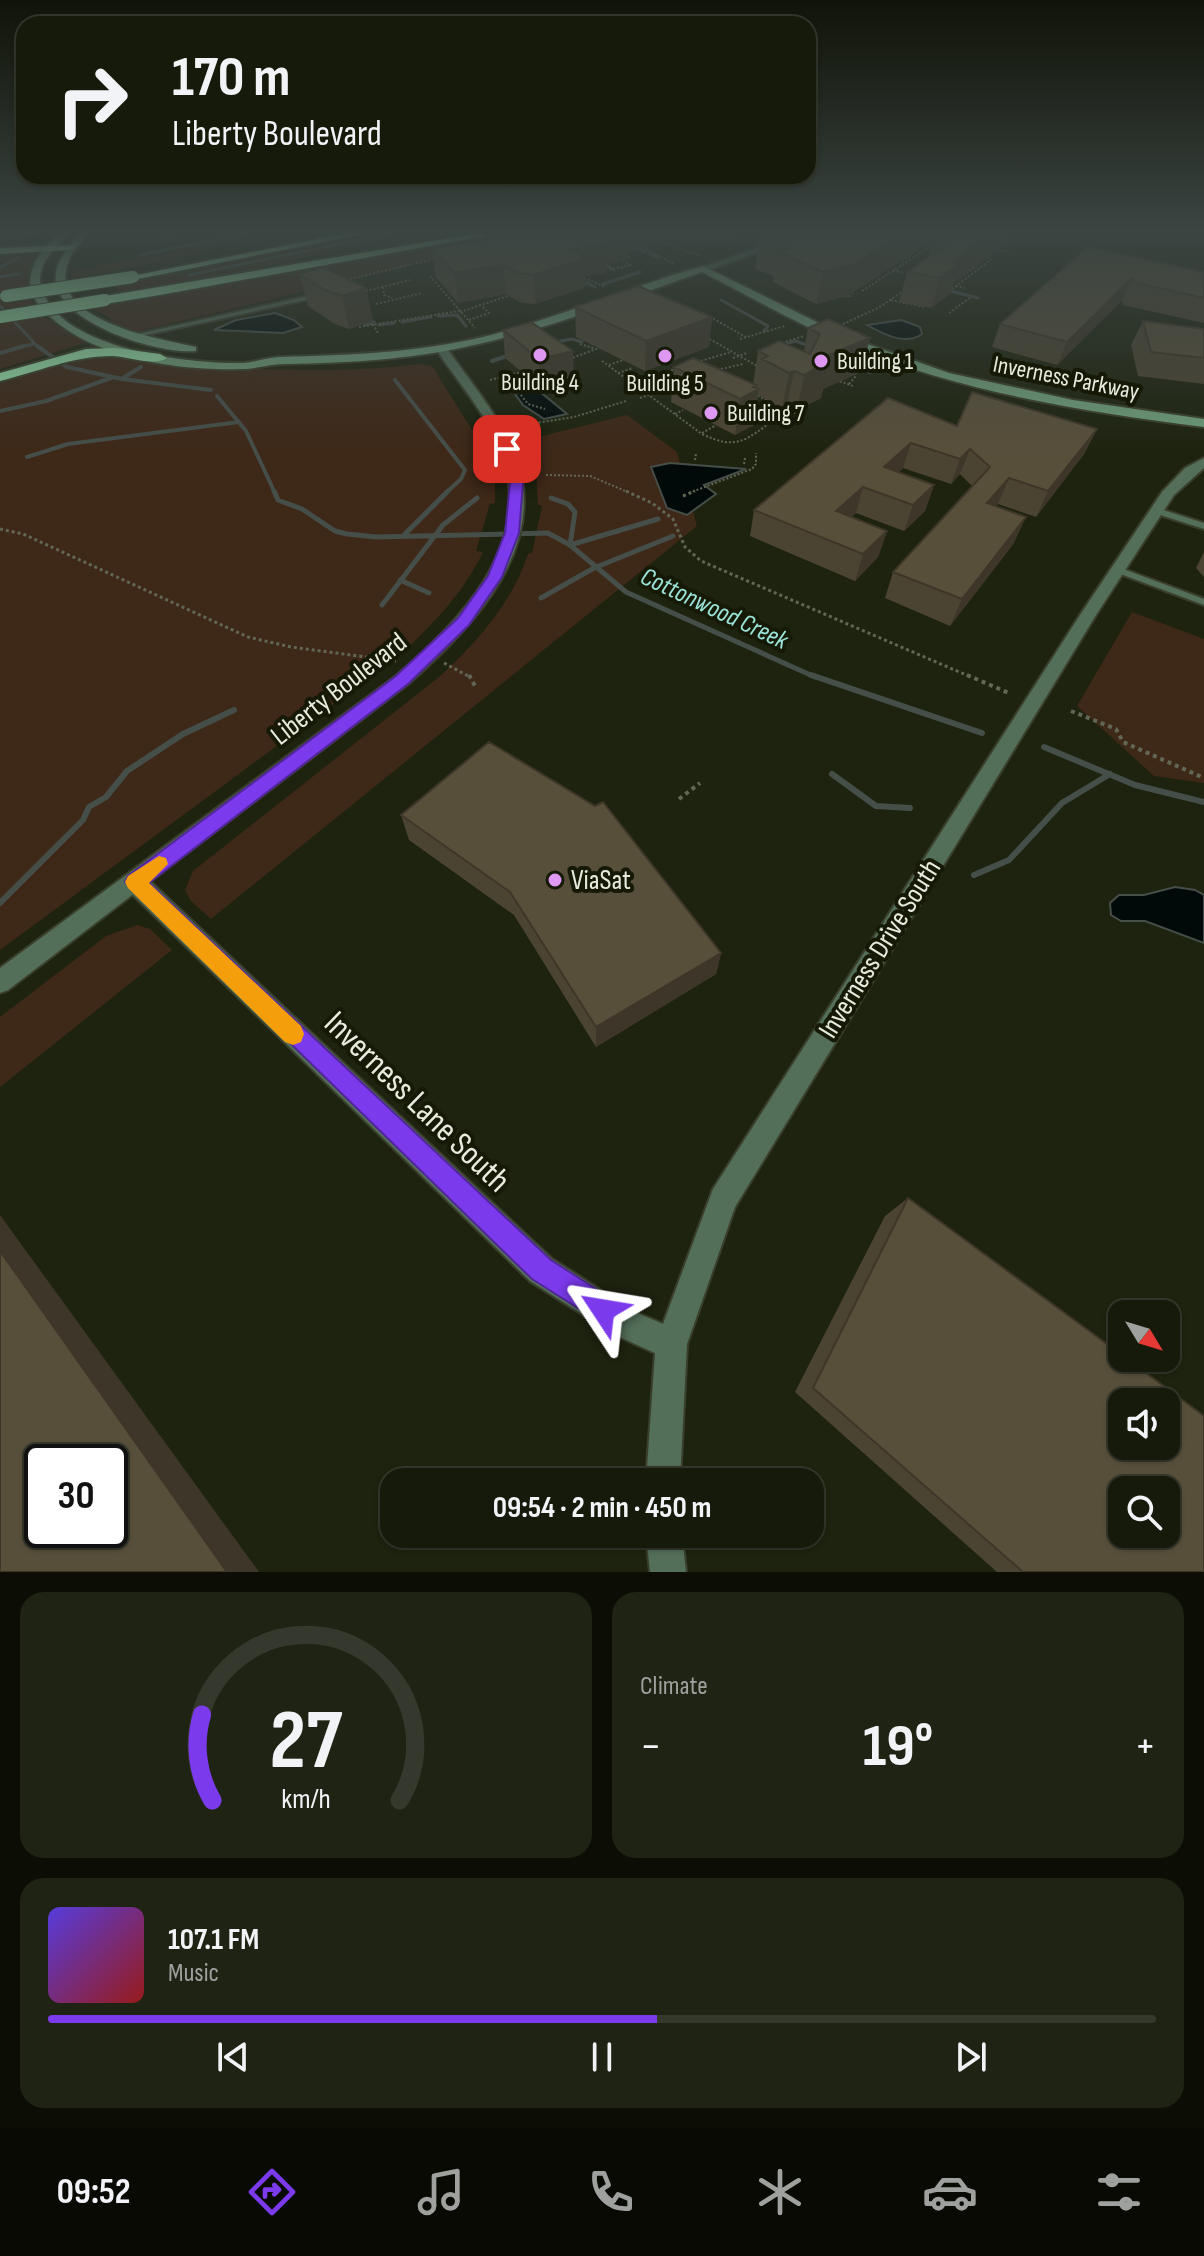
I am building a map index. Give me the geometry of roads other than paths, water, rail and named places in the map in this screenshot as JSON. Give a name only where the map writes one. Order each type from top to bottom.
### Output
[{"type":"highway","points":[[0,317],[66,306]]},
{"type":"highway","points":[[7,373],[129,335]]},
{"type":"highway","points":[[80,352],[160,358]]},
{"type":"main road","points":[[47,306],[62,322],[102,342],[160,358],[245,366],[271,361],[374,358],[442,349],[506,334],[591,306]]},
{"type":"main road","points":[[77,306],[90,318],[129,335],[187,349],[256,355],[271,361]]},
{"type":"main road","points":[[562,316],[597,316],[624,306]]},
{"type":"main road","name":"Inverness Parkway","points":[[778,306],[864,348],[1006,391],[1086,408],[1204,423]]},
{"type":"street","name":"Liberty Boulevard","points":[[0,982],[425,661],[480,600],[506,553],[517,504],[513,469],[504,444],[442,349]]},
{"type":"street","name":"Inverness Drive South","points":[[664,1468],[671,1344],[723,1199],[1118,570],[1157,511],[1190,471],[1204,462]]},
{"type":"street","name":"Inverness Lane South","points":[[135,882],[541,1270],[624,1323],[671,1344]]},
{"type":"street","points":[[665,1548],[668,1572]]},
{"type":"lane","points":[[129,335],[266,306]]},
{"type":"lane","points":[[1157,511],[1204,526]]},
{"type":"lane","points":[[1118,570],[1204,602]]},
{"type":"waterway","name":"Cottonwood Creek","points":[[0,306],[37,346]]},
{"type":"waterway","points":[[732,306],[768,326],[764,331]]},
{"type":"waterway","points":[[438,316],[457,315],[466,326]]},
{"type":"waterway","points":[[402,322],[431,317]]},
{"type":"waterway","points":[[365,325],[374,322]]},
{"type":"waterway","points":[[379,325],[394,323]]},
{"type":"waterway","points":[[555,342],[572,339],[582,342]]},
{"type":"waterway","points":[[781,345],[796,341],[812,347]]},
{"type":"waterway","points":[[18,348],[33,344]]},
{"type":"waterway","points":[[18,348],[24,346]]},
{"type":"waterway","name":"Cottonwood Creek","points":[[37,346],[67,367],[122,379],[211,390]]},
{"type":"waterway","points":[[0,353],[18,348]]},
{"type":"waterway","points":[[492,361],[513,354]]},
{"type":"waterway","points":[[855,366],[870,372]]},
{"type":"waterway","points":[[123,378],[141,367]]},
{"type":"waterway","points":[[0,411],[46,401],[111,378]]},
{"type":"waterway","points":[[395,380],[465,470],[461,479],[446,493]]},
{"type":"waterway","name":"Cottonwood Creek","points":[[217,396],[239,422]]},
{"type":"waterway","points":[[27,457],[68,444],[239,422]]},
{"type":"waterway","name":"Cottonwood Creek","points":[[239,422],[246,431],[275,493]]},
{"type":"waterway","name":"Cottonwood Creek","points":[[274,491],[278,500],[302,509],[335,531],[376,537],[435,536]]},
{"type":"waterway","points":[[405,534],[446,493]]},
{"type":"waterway","points":[[435,536],[443,525],[477,498]]},
{"type":"waterway","points":[[551,498],[568,504],[575,512],[570,545]]},
{"type":"waterway","points":[[570,545],[658,519]]},
{"type":"waterway","name":"Cottonwood Creek","points":[[435,536],[548,533],[570,545]]},
{"type":"waterway","points":[[401,580],[435,536]]},
{"type":"waterway","points":[[596,567],[673,536]]},
{"type":"waterway","name":"Cottonwood Creek","points":[[570,545],[596,567]]},
{"type":"waterway","points":[[541,598],[596,567]]},
{"type":"waterway","name":"Cottonwood Creek","points":[[596,567],[626,592],[815,677]]},
{"type":"waterway","points":[[382,605],[401,580]]},
{"type":"waterway","points":[[401,580],[429,593]]},
{"type":"waterway","name":"Cottonwood Creek","points":[[811,675],[982,733]]},
{"type":"waterway","points":[[0,903],[83,820],[89,807],[106,797],[127,771],[183,734],[234,710]]},
{"type":"waterway","name":"Cottonwood Creek","points":[[1044,747],[1109,774]]},
{"type":"waterway","points":[[832,774],[876,806],[910,808]]},
{"type":"waterway","points":[[974,875],[1009,860],[1062,803],[1109,774]]},
{"type":"waterway","name":"Cottonwood Creek","points":[[1109,774],[1135,785],[1204,802]]},
{"type":"place","name":"Building 4","points":[[540,355]]},
{"type":"place","name":"Building 5","points":[[665,356]]},
{"type":"place","name":"Building 1","points":[[821,361]]},
{"type":"place","name":"Building 7","points":[[711,413]]},
{"type":"place","name":"ViaSat","points":[[555,880]]}]
